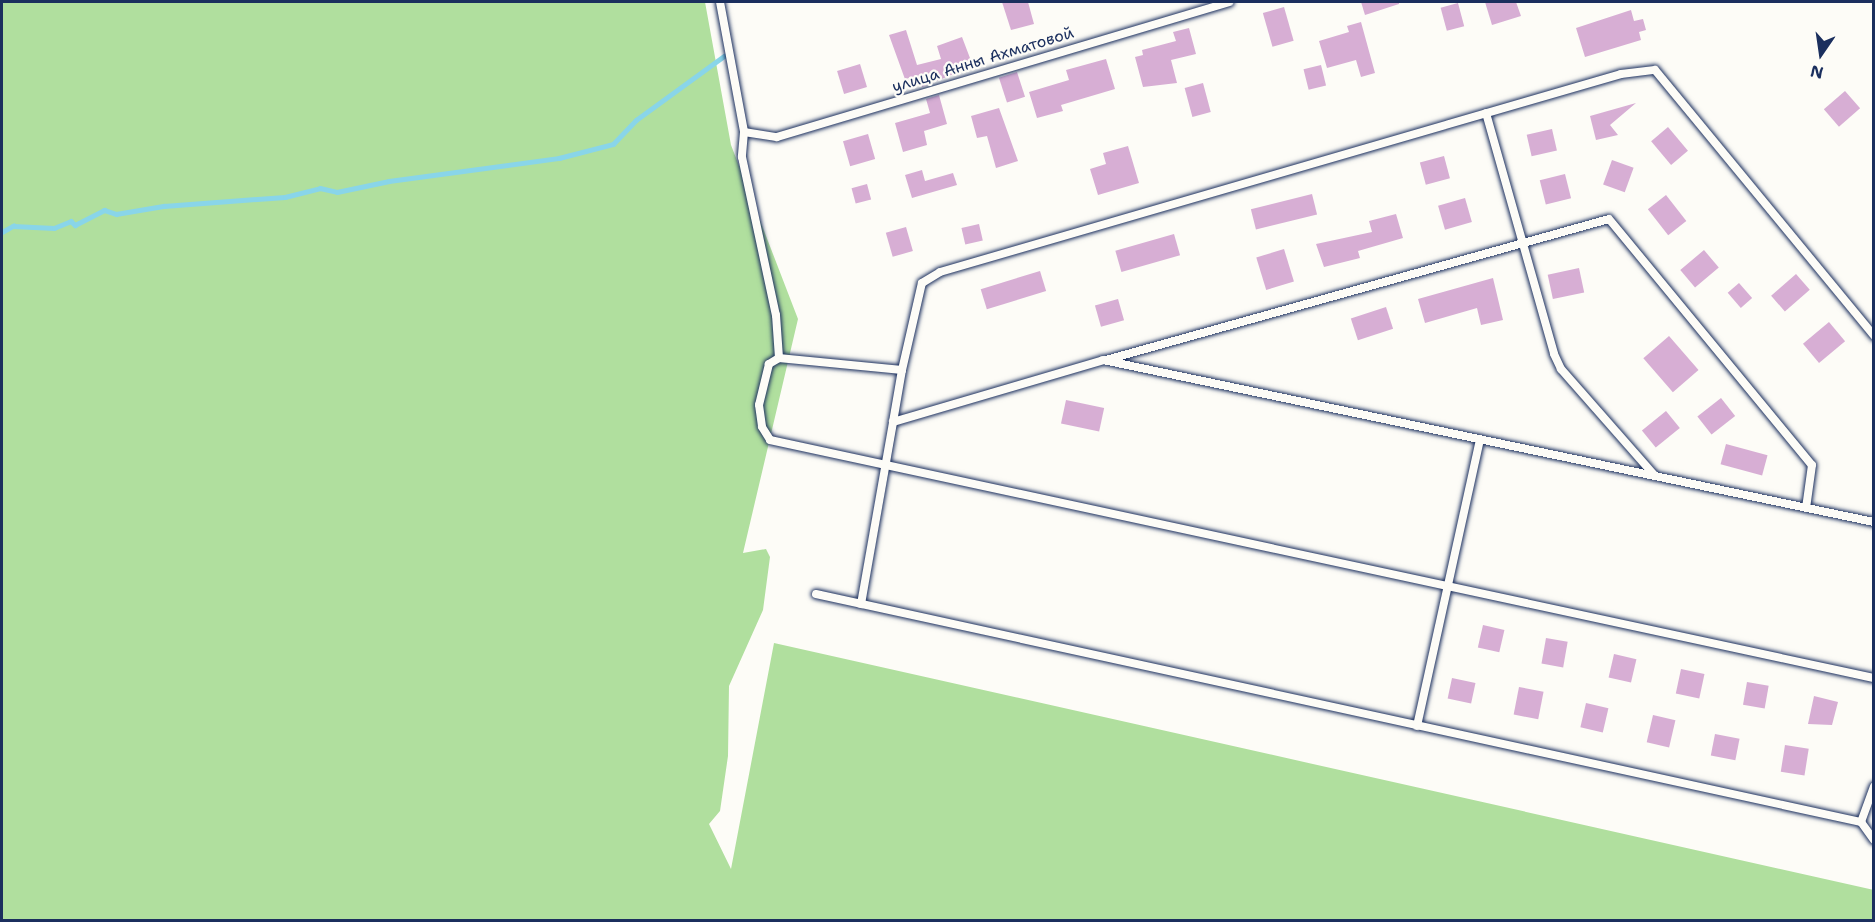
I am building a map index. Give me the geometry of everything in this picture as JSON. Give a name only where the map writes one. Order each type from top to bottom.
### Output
[{"type":"lane","points":[[720,2],[744,132],[742,157],[776,315],[779,358]]},
{"type":"lane","name":"улица Анны Ахматовой","points":[[744,132],[777,137],[1229,2]]},
{"type":"lane","points":[[861,604],[892,422],[922,284],[940,272],[1622,74],[1655,70],[1874,336]]},
{"type":"lane","points":[[1486,113],[1522,243],[1561,369],[1655,477]]},
{"type":"lane","points":[[892,422],[1103,360],[1609,219],[1812,465],[1806,508]]},
{"type":"lane","points":[[902,370],[779,358],[769,364],[759,405],[762,427],[770,440],[885,467],[1874,678]]},
{"type":"lane","points":[[1103,360],[1874,522]]},
{"type":"lane","points":[[1418,726],[1480,440]]},
{"type":"lane","points":[[816,594],[1861,822],[1874,840]]},
{"type":"lane","points":[[1861,822],[1874,786]]},
{"type":"green space","points":[[2,2],[705,2],[731,145],[798,319],[743,553],[766,549],[770,557],[763,610],[729,686],[728,756],[720,811],[709,824],[731,869],[774,643],[1874,890],[1873,920],[2,920]]},
{"type":"building","points":[[1002,2],[1028,2],[1034,24],[1011,30]]},
{"type":"building","points":[[1361,2],[1399,2],[1399,4],[1365,15]]},
{"type":"building","points":[[1485,2],[1516,2],[1521,16],[1492,25]]},
{"type":"building","points":[[1458,3],[1464,26],[1447,31],[1441,8]]},
{"type":"building","points":[[1284,7],[1294,41],[1272,47],[1263,13]]},
{"type":"building","points":[[1631,10],[1634,21],[1643,19],[1646,30],[1639,32],[1641,40],[1585,57],[1576,28]]},
{"type":"building","points":[[1361,22],[1375,73],[1361,77],[1356,60],[1327,68],[1319,41],[1349,32],[1347,26]]},
{"type":"building","points":[[1189,28],[1196,54],[1171,60],[1177,83],[1143,87],[1135,57],[1143,55],[1142,50],[1176,41],[1173,32]]},
{"type":"building","points":[[906,30],[917,65],[941,59],[937,46],[962,37],[973,66],[922,87],[920,79],[906,82],[889,35]]},
{"type":"building","points":[[1106,59],[1115,89],[1061,105],[1063,111],[1037,118],[1029,92],[1069,80],[1066,70]]},
{"type":"building","points":[[860,64],[867,87],[844,94],[837,71]]},
{"type":"building","points":[[1321,65],[1326,85],[1309,90],[1304,69]]},
{"type":"building","points":[[1017,72],[1025,97],[1007,103],[999,78]]},
{"type":"building","points":[[1203,83],[1211,112],[1192,117],[1185,88]]},
{"type":"building","points":[[1845,91],[1860,108],[1839,127],[1824,109]]},
{"type":"building","points":[[939,95],[947,124],[924,131],[927,145],[903,152],[895,123],[930,113],[926,99]]},
{"type":"building","points":[[1636,103],[1610,125],[1618,135],[1596,140],[1590,116]]},
{"type":"building","points":[[999,108],[1018,161],[996,168],[987,136],[977,138],[971,116]]},
{"type":"building","points":[[1668,127],[1688,151],[1671,165],[1651,141]]},
{"type":"building","points":[[1552,129],[1557,150],[1532,156],[1527,135]]},
{"type":"building","points":[[868,134],[875,159],[850,166],[843,141]]},
{"type":"building","points":[[1128,146],[1139,183],[1098,195],[1090,169],[1106,164],[1103,153]]},
{"type":"building","points":[[1444,156],[1450,178],[1426,185],[1420,162]]},
{"type":"building","points":[[1612,160],[1634,168],[1625,192],[1603,184]]},
{"type":"building","points":[[922,170],[925,181],[953,173],[957,185],[912,198],[905,175]]},
{"type":"building","points":[[1565,174],[1571,198],[1546,205],[1540,180]]},
{"type":"building","points":[[867,184],[871,199],[856,204],[852,188]]},
{"type":"building","points":[[1312,194],[1317,214],[1256,230],[1251,209]]},
{"type":"building","points":[[1666,195],[1686,221],[1668,235],[1648,209]]},
{"type":"building","points":[[1465,198],[1472,222],[1445,230],[1438,206]]},
{"type":"building","points":[[1396,214],[1403,238],[1358,251],[1360,258],[1324,267],[1316,244],[1372,232],[1369,221]]},
{"type":"building","points":[[979,224],[983,241],[965,245],[961,228]]},
{"type":"building","points":[[906,227],[913,251],[893,257],[886,233]]},
{"type":"building","points":[[1174,234],[1180,255],[1121,272],[1115,251]]},
{"type":"building","points":[[1284,249],[1294,282],[1266,290],[1256,257]]},
{"type":"building","points":[[1704,250],[1719,268],[1695,288],[1680,270]]},
{"type":"building","points":[[1579,268],[1584,292],[1553,299],[1548,275]]},
{"type":"building","points":[[1040,271],[1046,291],[987,309],[981,289]]},
{"type":"building","points":[[1796,274],[1810,290],[1785,311],[1771,296]]},
{"type":"building","points":[[1493,278],[1503,320],[1481,325],[1477,308],[1425,323],[1418,299]]},
{"type":"building","points":[[1739,283],[1752,298],[1741,308],[1728,293]]},
{"type":"building","points":[[1118,299],[1124,320],[1101,327],[1095,306]]},
{"type":"building","points":[[1386,307],[1393,329],[1358,340],[1351,318]]},
{"type":"building","points":[[1829,322],[1845,341],[1819,363],[1803,344]]},
{"type":"building","points":[[1669,336],[1699,370],[1673,392],[1643,358]]},
{"type":"building","points":[[1721,398],[1735,416],[1712,435],[1697,416]]},
{"type":"building","points":[[1066,400],[1104,408],[1099,432],[1061,423]]},
{"type":"building","points":[[1666,411],[1680,428],[1656,448],[1642,431]]},
{"type":"building","points":[[1726,444],[1768,455],[1762,475],[1721,464]]},
{"type":"building","points":[[1483,625],[1504,630],[1499,652],[1478,647]]},
{"type":"building","points":[[1546,638],[1568,642],[1563,667],[1541,664]]},
{"type":"building","points":[[1614,654],[1636,659],[1631,683],[1609,677]]},
{"type":"building","points":[[1681,669],[1704,674],[1699,698],[1676,693]]},
{"type":"building","points":[[1452,678],[1475,683],[1471,704],[1448,699]]},
{"type":"building","points":[[1747,682],[1769,686],[1765,708],[1743,705]]},
{"type":"building","points":[[1519,687],[1544,692],[1538,719],[1514,714]]},
{"type":"building","points":[[1814,696],[1838,702],[1832,725],[1808,724]]},
{"type":"building","points":[[1586,703],[1608,708],[1603,733],[1580,727]]},
{"type":"building","points":[[1653,715],[1675,720],[1669,747],[1647,742]]},
{"type":"building","points":[[1715,734],[1740,739],[1735,760],[1711,756]]},
{"type":"building","points":[[1785,745],[1809,749],[1804,775],[1781,772]]},
{"type":"waterway","points":[[2,232],[13,226],[54,228],[71,221],[75,225],[104,210],[116,214],[164,206],[285,197],[320,188],[337,192],[389,181],[559,158],[613,144],[636,120],[724,56]]}]
